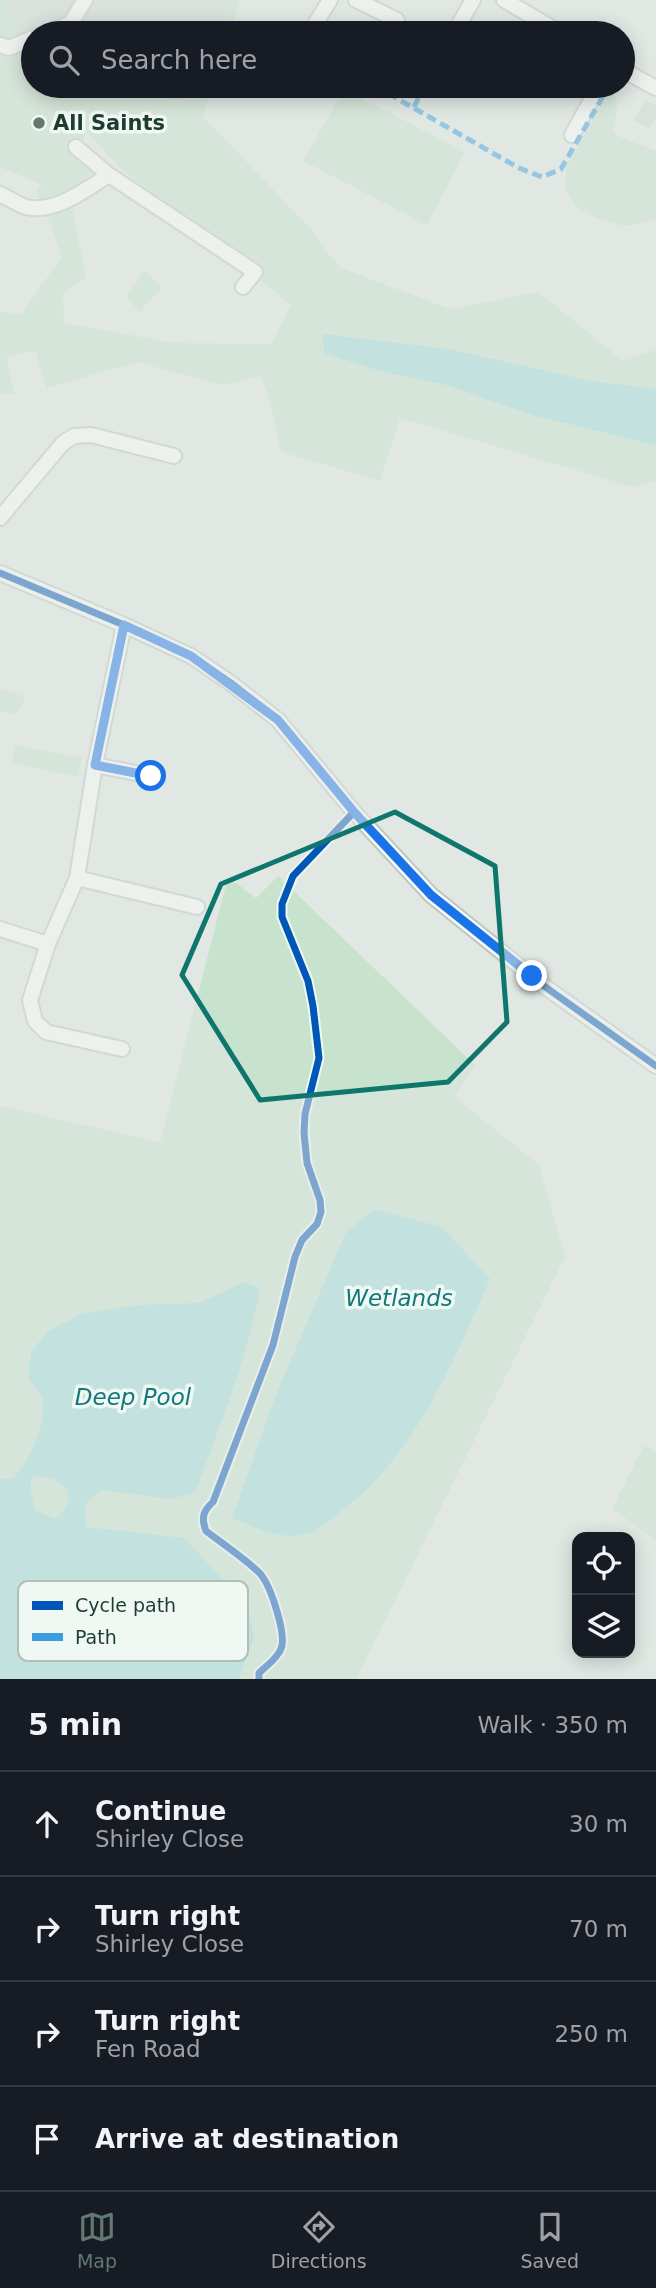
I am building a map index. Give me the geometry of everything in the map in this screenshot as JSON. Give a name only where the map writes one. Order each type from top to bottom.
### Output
[{"type":"street","points":[[72,21],[85,0]]},
{"type":"street","points":[[314,21],[330,0]]},
{"type":"street","points":[[356,0],[397,20]]},
{"type":"street","points":[[461,21],[474,0]]},
{"type":"street","points":[[504,0],[540,21]]},
{"type":"street","points":[[0,45],[9,48],[21,43]]},
{"type":"street","points":[[635,77],[656,88]]},
{"type":"street","points":[[572,135],[592,98]]},
{"type":"street","points":[[76,147],[109,175],[255,272],[243,287]]},
{"type":"street","points":[[0,194],[27,207],[50,206],[68,199],[109,175]]},
{"type":"street","points":[[0,519],[63,443],[74,436],[91,435],[174,456]]},
{"type":"street","points":[[0,573],[191,656],[278,720],[354,812],[431,895],[544,986],[656,1066]]},
{"type":"street","points":[[122,1049],[46,1032],[35,1021],[30,1000],[48,944],[77,878],[95,765],[124,625]]},
{"type":"street","points":[[95,765],[151,776]]},
{"type":"street","points":[[77,878],[197,907]]},
{"type":"street","points":[[0,929],[48,944]]},
{"type":"highlighted area","points":[[395,812],[495,866],[507,1022],[448,1082],[260,1100],[182,975],[221,884]]},
{"type":"shaded area","points":[[4,0],[230,0],[220,21],[21,21],[20,36]]},
{"type":"shaded area","points":[[165,98],[185,98],[182,104]]},
{"type":"shaded area","points":[[645,100],[656,106],[656,117],[650,129],[634,120]]},
{"type":"green space","points":[[0,0],[4,0],[21,36],[21,98],[167,98],[182,103],[184,98],[208,98],[203,116],[308,226],[339,267],[450,309],[539,292],[623,361],[656,350],[656,480],[633,487],[400,418],[380,481],[281,452],[269,397],[261,376],[222,385],[137,362],[47,388],[35,351],[7,357],[14,394],[0,394],[0,311],[21,315],[62,256],[37,190],[42,185],[0,167]],"holes":[[[86,131],[120,168],[291,305],[271,344],[175,343],[64,323],[63,293],[86,278],[69,191],[92,174],[80,158]]]},
{"type":"green space","points":[[230,0],[240,0],[233,21],[220,21]]},
{"type":"green space","points":[[339,98],[361,98],[465,152],[427,225],[303,161]]},
{"type":"green space","points":[[605,98],[615,98],[617,104],[613,131],[656,151],[656,218],[635,225],[619,225],[596,218],[577,207],[565,190],[566,167]]},
{"type":"green space","points":[[145,270],[162,288],[139,312],[126,295]]},
{"type":"green space","points":[[0,689],[26,697],[16,715],[0,711]]},
{"type":"green space","points":[[15,745],[82,758],[78,777],[11,763]]},
{"type":"green space","points":[[278,876],[475,1065],[454,1096],[539,1165],[565,1257],[356,1679],[0,1679],[0,1106],[160,1142],[228,877],[256,898]]},
{"type":"green space","points":[[644,1445],[656,1453],[656,1540],[612,1509]]},
{"type":"water","points":[[323,334],[448,349],[591,381],[656,389],[656,445],[536,416],[446,385],[380,371],[324,353]]},
{"type":"water","name":"Wetlands","points":[[375,1209],[442,1227],[490,1279],[446,1376],[409,1438],[388,1467],[363,1493],[310,1533],[290,1536],[261,1530],[232,1518],[277,1392],[346,1232]]},
{"type":"water","name":"Deep Pool","points":[[244,1282],[260,1288],[241,1366],[196,1492],[172,1499],[101,1490],[85,1504],[86,1527],[184,1538],[225,1581],[18,1581],[18,1661],[246,1661],[239,1679],[0,1679],[0,1478],[12,1479],[25,1463],[43,1416],[41,1396],[28,1378],[31,1352],[48,1331],[82,1314],[138,1305],[199,1303]],"holes":[[[32,1476],[54,1479],[68,1490],[69,1499],[66,1506],[55,1519],[35,1510],[30,1489]]]},
{"type":"water","name":"Deep Pool","points":[[248,1605],[254,1638],[248,1654]]},
{"type":"marked path","points":[[396,98],[519,168],[542,177],[561,169],[602,98]]},
{"type":"marked path","points":[[414,107],[418,98]]},
{"type":"cycle path","points":[[0,573],[191,656],[232,684],[278,720],[354,812],[431,895],[544,986],[656,1066]]},
{"type":"cycle path","points":[[259,1679],[259,1673],[281,1649],[282,1633],[274,1601],[258,1571],[206,1531],[203,1518],[213,1502],[273,1345],[295,1257],[302,1240],[317,1224],[321,1212],[320,1200],[307,1163],[304,1133],[305,1114],[319,1058],[313,1006],[308,981],[282,917],[282,904],[293,876],[354,812]]},
{"type":"place","name":"All Saints","points":[[39,123]]},
{"type":"route","points":[[151,776],[95,765],[124,625],[191,656],[278,720],[354,812],[431,895],[532,976]]}]
